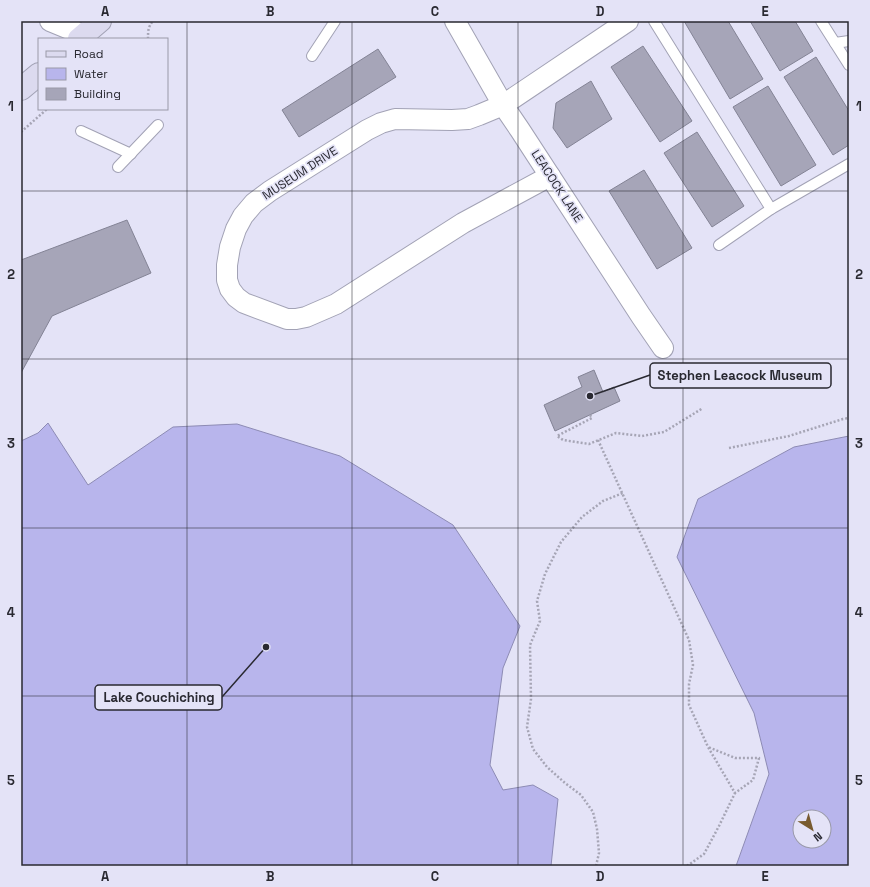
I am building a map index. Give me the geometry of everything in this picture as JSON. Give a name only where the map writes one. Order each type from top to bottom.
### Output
[{"type":"main road","points":[[81,37],[100,21]]},
{"type":"main road","points":[[21,89],[38,75]]},
{"type":"street","points":[[50,21],[81,37]]},
{"type":"street","name":"LEACOCK LANE","points":[[454,21],[503,105],[636,310],[663,348]]},
{"type":"street","name":"MUSEUM DRIVE","points":[[550,176],[463,224],[336,304],[306,317],[286,319],[244,303],[236,298],[230,290],[227,280],[226,265],[236,229],[243,216],[254,203],[270,191],[367,130],[381,123],[394,119],[468,120],[503,105],[628,21]]},
{"type":"lane","points":[[312,56],[335,21]]},
{"type":"lane","points":[[654,21],[772,209]]},
{"type":"lane","points":[[821,21],[849,66]]},
{"type":"lane","points":[[835,43],[849,41]]},
{"type":"lane","points":[[118,167],[158,125]]},
{"type":"lane","points":[[81,131],[131,154]]},
{"type":"lane","points":[[719,245],[772,209],[849,164]]},
{"type":"path","points":[[148,38],[148,31],[153,21]]},
{"type":"path","points":[[21,132],[46,110]]},
{"type":"path","points":[[590,415],[592,418],[557,436],[563,440],[589,444],[616,433],[642,436],[664,432],[702,408]]},
{"type":"path","points":[[729,448],[789,436],[849,418]]},
{"type":"path","points":[[598,440],[689,640],[693,664],[689,684],[689,705],[708,747],[735,793]]},
{"type":"path","points":[[596,866],[599,853],[597,829],[592,812],[581,795],[547,767],[533,749],[527,727],[531,699],[530,645],[540,622],[537,601],[545,574],[561,542],[582,517],[603,501],[623,493]]},
{"type":"path","points":[[687,866],[704,854],[735,793],[753,780],[759,758],[735,758],[708,747]]},
{"type":"water","points":[[48,423],[88,485],[173,427],[237,424],[340,456],[453,525],[520,626],[503,668],[490,765],[503,790],[533,785],[558,799],[551,866],[21,866],[21,441],[38,433]]},
{"type":"water","points":[[849,436],[849,866],[736,866],[769,774],[754,713],[677,557],[698,499],[794,447]]},
{"type":"building","points":[[684,21],[728,21],[763,79],[730,99]]},
{"type":"building","points":[[750,21],[795,21],[813,51],[780,71]]},
{"type":"building","points":[[643,46],[692,121],[660,142],[611,67]]},
{"type":"building","points":[[378,49],[396,77],[299,137],[282,110]]},
{"type":"building","points":[[816,57],[849,111],[849,145],[833,155],[784,77]]},
{"type":"building","points":[[591,81],[612,119],[567,148],[553,128],[556,103]]},
{"type":"building","points":[[768,86],[816,165],[781,186],[733,107]]},
{"type":"building","points":[[697,132],[744,206],[712,227],[664,153]]},
{"type":"building","points":[[644,170],[692,248],[657,269],[609,191]]},
{"type":"building","points":[[127,220],[151,273],[52,316],[21,373],[21,260]]},
{"type":"building","points":[[594,370],[603,392],[614,387],[620,401],[555,431],[544,405],[582,387],[578,377]]},
{"type":"place","name":"Stephen Leacock Museum","points":[[590,396]]},
{"type":"place","name":"Lake Couchiching","points":[[266,647]]}]
